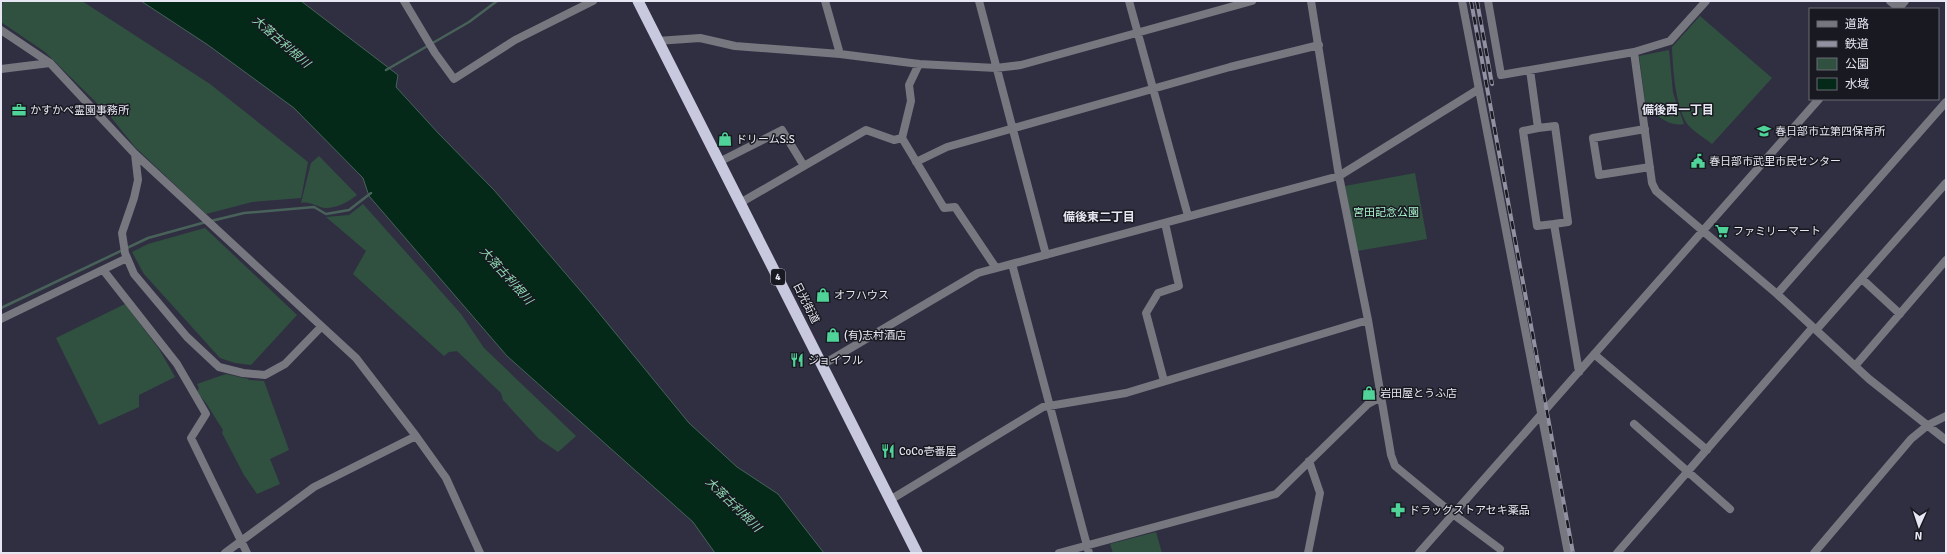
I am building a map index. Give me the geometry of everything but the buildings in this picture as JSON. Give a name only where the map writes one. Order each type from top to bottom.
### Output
[{"type":"highway","name":"日光街道","points":[[638,1],[918,553]]},
{"type":"street","points":[[404,1],[432,49],[454,79],[515,40],[593,1]]},
{"type":"street","points":[[825,1],[840,54]]},
{"type":"street","points":[[979,1],[1046,255]]},
{"type":"street","points":[[1129,1],[1188,216]]},
{"type":"street","points":[[657,41],[700,38],[735,46],[840,54],[919,64],[996,68],[1021,65],[1138,34],[1252,1]]},
{"type":"street","points":[[1311,1],[1339,176],[1368,320],[1391,455],[1395,466],[1452,514],[1500,549]]},
{"type":"street","points":[[1462,1],[1568,553]]},
{"type":"street","points":[[1488,1],[1501,75],[1634,52],[1670,41],[1706,1]]},
{"type":"street","points":[[1890,1],[1898,8]]},
{"type":"street","points":[[1,30],[50,63],[135,154],[356,358],[446,478],[480,553]]},
{"type":"street","points":[[916,162],[947,147],[1012,128],[1319,45]]},
{"type":"street","points":[[1634,52],[1652,183],[1656,191],[1777,294],[1869,379],[1946,440]]},
{"type":"street","points":[[1,69],[50,63]]},
{"type":"street","points":[[919,64],[909,85],[911,101],[902,138],[944,208],[955,207],[996,268]]},
{"type":"street","points":[[1530,70],[1538,128]]},
{"type":"street","points":[[822,365],[978,273],[1339,176],[1479,89]]},
{"type":"street","points":[[1419,553],[1818,100]]},
{"type":"street","points":[[1777,294],[1946,102]]},
{"type":"street","points":[[1555,126],[1568,222],[1554,224],[1536,226],[1523,131],[1555,126]]},
{"type":"street","points":[[1645,129],[1593,138],[1599,174],[1650,167]]},
{"type":"street","points":[[719,162],[782,130],[804,166]]},
{"type":"street","points":[[740,203],[866,130],[894,140],[902,138]]},
{"type":"street","points":[[135,154],[138,180],[134,198],[122,233],[127,258],[134,274],[187,337],[219,367],[243,373],[265,375],[285,364],[321,327]]},
{"type":"street","points":[[1617,553],[1946,183]]},
{"type":"street","points":[[1164,223],[1179,286],[1158,293],[1146,313],[1164,381]]},
{"type":"street","points":[[1554,224],[1579,372]]},
{"type":"street","points":[[1,319],[104,271],[127,258]]},
{"type":"street","points":[[1855,366],[1946,260]]},
{"type":"street","points":[[1012,264],[1088,549]]},
{"type":"street","points":[[104,271],[177,364],[206,414],[191,438],[240,540],[248,553]]},
{"type":"street","points":[[1862,279],[1900,314]]},
{"type":"street","points":[[890,500],[1049,405],[1126,393],[1368,320]]},
{"type":"street","points":[[1594,354],[1707,450]]},
{"type":"street","points":[[1059,553],[1088,549],[1276,494],[1368,404],[1381,397]]},
{"type":"street","points":[[1814,553],[1911,439],[1928,425],[1946,416]]},
{"type":"street","points":[[1634,424],[1730,509]]},
{"type":"street","points":[[225,553],[240,540],[314,487],[416,436]]},
{"type":"street","points":[[1308,553],[1320,493],[1309,461]]},
{"type":"green space","points":[[4,1],[82,1],[210,84],[308,162],[301,198],[252,202],[206,214],[135,147],[110,116],[45,52],[1,22],[1,6]]},
{"type":"green space","points":[[1700,16],[1772,78],[1712,144],[1696,133],[1688,125],[1677,98],[1674,76],[1672,47]]},
{"type":"green space","points":[[1669,50],[1673,93],[1684,124],[1673,124],[1659,117],[1646,107],[1639,56]]},
{"type":"green space","points":[[319,156],[357,195],[342,204],[329,208],[308,203],[301,203],[311,163]]},
{"type":"green space","name":"宮田記念公園","points":[[1415,173],[1427,239],[1357,251],[1345,186]]},
{"type":"green space","points":[[363,204],[461,314],[484,348],[576,436],[558,452],[539,439],[503,400],[501,393],[457,351],[449,352],[444,356],[353,274],[366,251],[326,217],[349,215]]},
{"type":"green space","points":[[205,228],[297,315],[251,365],[235,363],[220,358],[144,274],[132,252],[148,244]]},
{"type":"green space","points":[[125,304],[159,349],[175,377],[139,395],[139,407],[99,425],[56,338]]},
{"type":"green space","points":[[226,374],[249,380],[264,381],[289,450],[270,459],[280,484],[257,494],[244,475],[222,433],[223,430],[206,403],[197,392],[199,388],[197,384]]},
{"type":"green space","points":[[1156,532],[1162,553],[1113,553],[1110,544]]},
{"type":"water","name":"大落古利根川","points":[[141,1],[301,1],[398,75],[396,87],[439,134],[494,190],[590,302],[689,423],[737,467],[778,494],[824,553],[715,553],[693,522],[507,356],[369,196],[363,178],[294,108],[208,45]]},
{"type":"waterway","points":[[386,70],[469,22],[497,1]]},
{"type":"waterway","points":[[211,221],[244,213],[314,207],[326,214],[349,210],[371,193]]},
{"type":"waterway","points":[[1,308],[148,238],[206,222]]},
{"type":"railway","points":[[1471,1],[1573,553]]},
{"type":"railway","points":[[1477,1],[1492,84]]},
{"type":"place","name":"かすかべ霊園事務所","points":[[19,110]]},
{"type":"place","name":"春日部市立第四保育所","points":[[1764,131]]},
{"type":"place","name":"ドリームS.S","points":[[725,139]]},
{"type":"place","name":"春日部市武里市民センター","points":[[1698,161]]},
{"type":"place","name":"ファミリーマート","points":[[1722,231]]},
{"type":"place","name":"オフハウス","points":[[823,295]]},
{"type":"place","name":"(有)志村酒店","points":[[833,335]]},
{"type":"place","name":"ジョイフル","points":[[797,360]]},
{"type":"place","name":"岩田屋とうふ店","points":[[1369,393]]},
{"type":"place","name":"CoCo壱番屋","points":[[888,451]]},
{"type":"place","name":"ドラッグストアセキ薬品","points":[[1398,510]]},
{"type":"district","name":"備後西一丁目","points":[[1678,110]]},
{"type":"district","name":"備後東二丁目","points":[[1099,217]]}]
